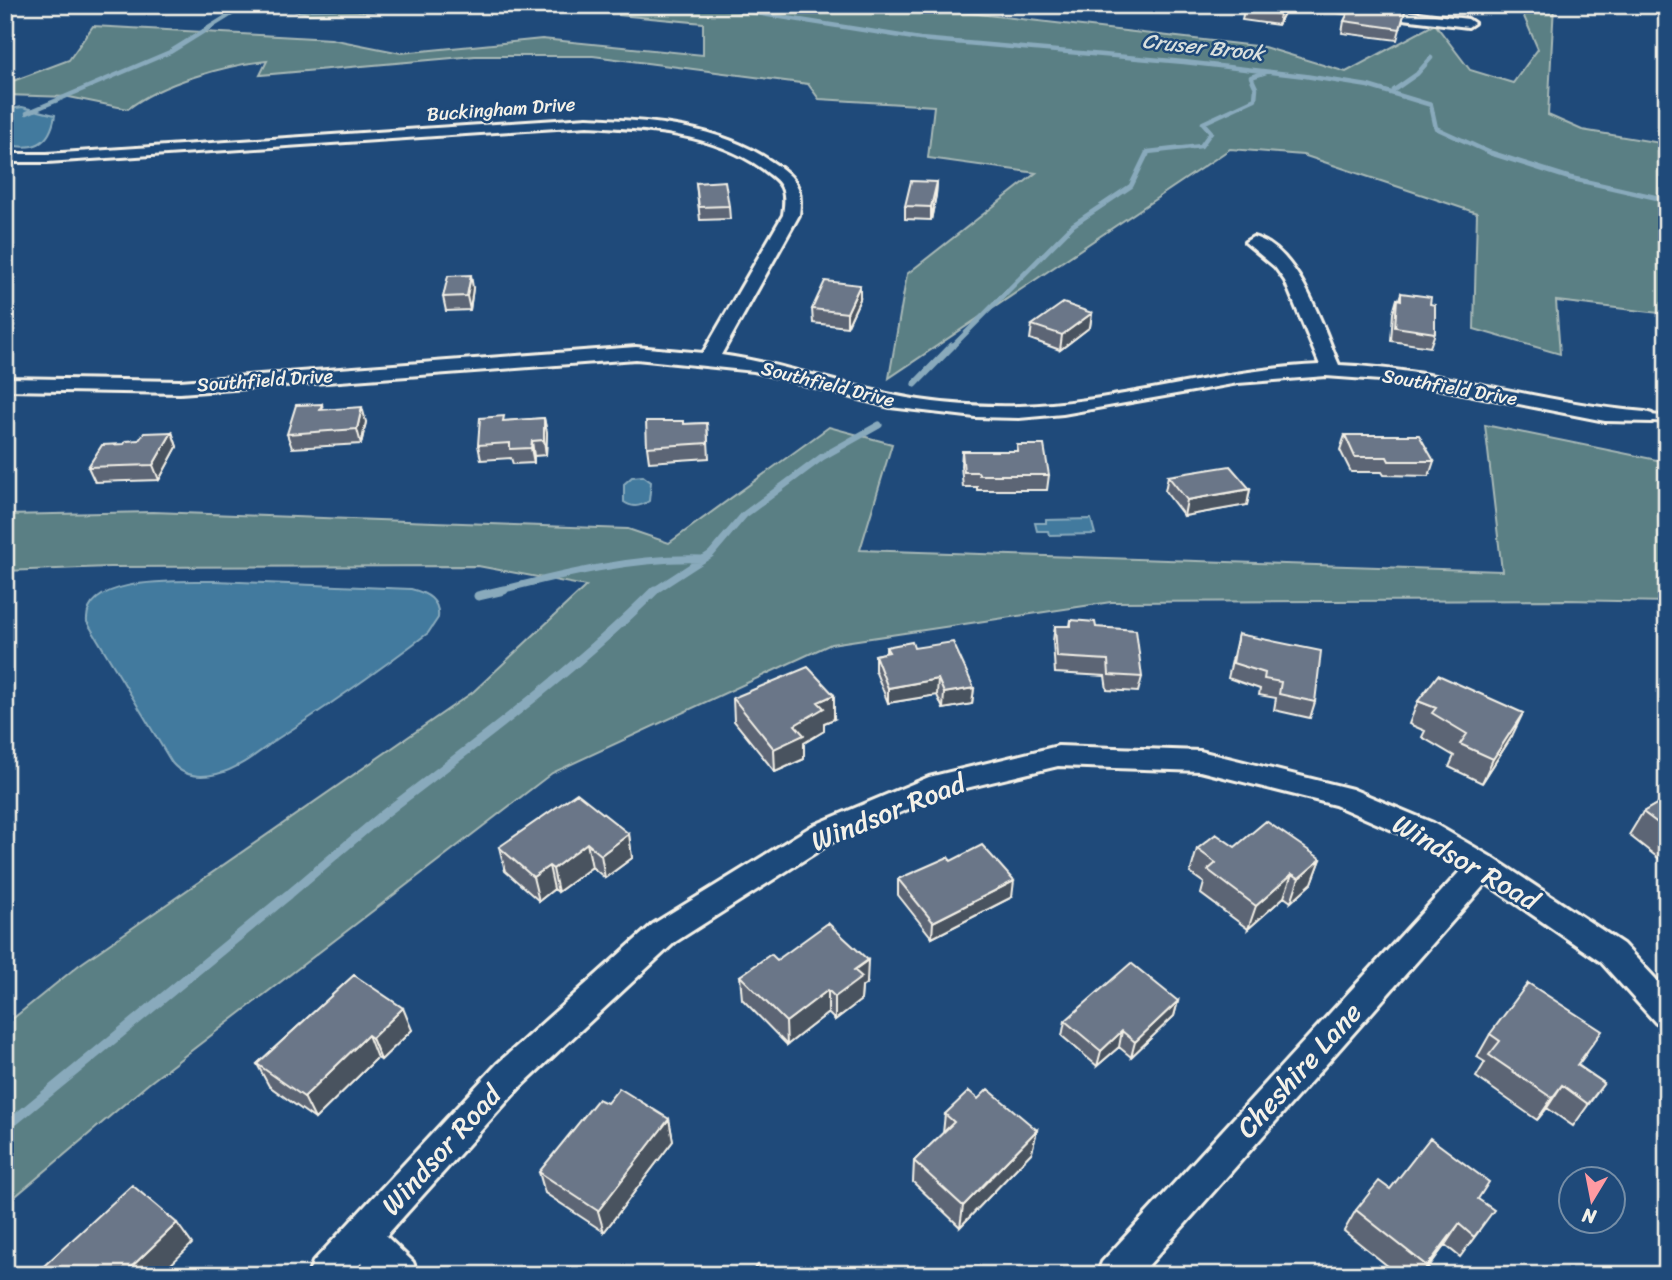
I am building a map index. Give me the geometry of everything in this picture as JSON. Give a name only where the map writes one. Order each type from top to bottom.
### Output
[{"type":"street","points":[[1321,5],[1468,23]]},
{"type":"street","name":"Buckingham Drive","points":[[5,158],[47,158],[587,122],[634,124],[695,134],[743,149],[776,171],[788,183],[793,197],[790,215],[710,357]]},
{"type":"street","points":[[1253,242],[1281,263],[1294,281],[1331,369]]},
{"type":"street","name":"Southfield Drive","points":[[5,384],[180,387],[636,353],[710,357],[792,373],[892,401],[975,411],[1076,408],[1224,379],[1294,370],[1331,369],[1411,376],[1563,409],[1613,417],[1645,418]]},
{"type":"street","name":"Windsor Road","points":[[327,1275],[509,1075],[664,933],[822,834],[939,784],[1058,756],[1200,761],[1342,796],[1423,831],[1483,866],[1612,953],[1667,1013]]},
{"type":"street","name":"Cheshire Lane","points":[[1115,1275],[1483,866]]},
{"type":"street","points":[[361,1238],[400,1275]]},
{"type":"lane","points":[[1645,418],[1667,419]]},
{"type":"green space","points":[[262,5],[555,5],[309,14]]},
{"type":"green space","points":[[619,5],[900,5],[1264,47],[1346,72],[1435,24],[1470,70],[1513,83],[1538,49],[1519,5],[1554,5],[1548,115],[1582,130],[1667,144],[1667,314],[1556,301],[1560,354],[1474,329],[1477,213],[1303,155],[1230,149],[889,378],[907,274],[1036,173],[928,158],[934,106],[819,99],[808,84],[593,56],[475,56],[260,75],[267,61],[233,67],[176,83],[128,109],[69,97],[5,95],[5,84],[69,60],[93,26],[331,39],[401,53],[542,39],[703,55],[703,23],[619,15]]},
{"type":"green space","points":[[1485,425],[1667,462],[1667,602],[1111,602],[831,644],[552,773],[148,1084],[5,1205],[5,1025],[79,965],[473,692],[586,586],[478,566],[109,567],[5,571],[5,515],[153,512],[628,529],[669,543],[829,427],[892,444],[860,550],[1502,571]]},
{"type":"water","points":[[22,107],[55,115],[49,134],[39,144],[32,146],[5,144],[5,110]]},
{"type":"water","points":[[643,476],[651,482],[649,501],[636,506],[624,502],[624,484],[632,477]]},
{"type":"water","points":[[1091,519],[1095,534],[1049,535],[1048,531],[1037,531],[1035,523],[1046,523],[1046,520]]},
{"type":"water","points":[[216,581],[411,589],[435,602],[438,618],[428,633],[410,647],[248,759],[217,774],[192,775],[181,771],[172,763],[87,622],[90,606],[101,595],[118,588],[161,582]]},
{"type":"building","points":[[1246,5],[1285,5],[1280,14],[1244,9]]},
{"type":"building","points":[[1352,5],[1405,11],[1400,29],[1344,21]]},
{"type":"building","points":[[725,181],[729,206],[699,207],[696,183]]},
{"type":"building","points":[[911,181],[937,182],[931,207],[905,206]]},
{"type":"building","points":[[471,275],[467,296],[443,297],[448,276]]},
{"type":"building","points":[[825,281],[860,285],[847,313],[812,309]]},
{"type":"building","points":[[1401,293],[1431,297],[1430,304],[1435,305],[1435,333],[1395,327],[1397,299],[1401,300]]},
{"type":"building","points":[[1063,303],[1092,313],[1062,335],[1032,325]]},
{"type":"building","points":[[322,404],[320,410],[362,407],[357,429],[287,434],[296,405]]},
{"type":"building","points":[[504,416],[503,421],[544,418],[544,440],[532,441],[531,448],[510,449],[510,443],[478,445],[480,418]]},
{"type":"building","points":[[646,421],[707,423],[708,443],[647,447]]},
{"type":"building","points":[[172,432],[153,465],[88,467],[102,445],[139,440],[144,433]]},
{"type":"building","points":[[1345,435],[1419,435],[1434,461],[1389,461],[1387,457],[1355,457]]},
{"type":"building","points":[[1017,445],[1044,445],[1049,475],[979,475],[978,472],[964,472],[962,451],[1018,451]]},
{"type":"building","points":[[1230,466],[1250,489],[1187,500],[1168,476]]},
{"type":"building","points":[[1071,620],[1095,622],[1096,627],[1136,630],[1142,677],[1109,675],[1108,660],[1057,657],[1055,626],[1071,626]]},
{"type":"building","points":[[1238,634],[1321,651],[1315,702],[1279,694],[1281,682],[1264,679],[1265,673],[1233,663]]},
{"type":"building","points":[[912,642],[914,648],[953,642],[974,688],[944,693],[938,679],[888,688],[875,655],[889,652],[886,647]]},
{"type":"building","points":[[808,667],[834,695],[818,702],[824,708],[795,725],[804,735],[774,749],[733,698]]},
{"type":"building","points":[[1438,675],[1523,713],[1493,759],[1460,744],[1467,734],[1432,713],[1436,708],[1418,701]]},
{"type":"building","points":[[577,793],[629,834],[601,855],[587,843],[553,869],[549,866],[533,877],[499,847]]},
{"type":"building","points":[[1667,798],[1667,830],[1643,812]]},
{"type":"building","points":[[1266,821],[1321,859],[1299,878],[1292,874],[1256,906],[1208,870],[1216,863],[1197,849],[1216,834],[1235,847]]},
{"type":"building","points":[[982,845],[1014,881],[933,922],[898,879],[948,857],[951,861]]},
{"type":"building","points":[[828,923],[868,960],[854,970],[862,977],[835,997],[828,990],[786,1022],[740,976],[771,954],[777,960]]},
{"type":"building","points":[[1131,963],[1178,1001],[1135,1042],[1122,1031],[1101,1051],[1065,1021]]},
{"type":"building","points":[[354,975],[403,1008],[372,1038],[368,1035],[304,1097],[257,1064]]},
{"type":"building","points":[[1528,983],[1602,1031],[1577,1065],[1604,1083],[1588,1104],[1562,1085],[1552,1098],[1489,1055],[1500,1041],[1490,1034]]},
{"type":"building","points":[[619,1088],[669,1119],[598,1211],[539,1172],[598,1099],[607,1103]]},
{"type":"building","points":[[988,1089],[1037,1130],[963,1206],[914,1161],[954,1122],[945,1114],[969,1091],[978,1099]]},
{"type":"building","points":[[1430,1138],[1489,1182],[1478,1199],[1494,1210],[1474,1237],[1459,1224],[1427,1266],[1356,1210],[1379,1181],[1390,1189]]},
{"type":"building","points":[[132,1185],[177,1223],[123,1275],[34,1275]]},
{"type":"building","points":[[758,1265],[767,1275],[748,1275]]},
{"type":"building","points":[[735,1268],[742,1275],[728,1275]]},
{"type":"waterway","name":"Cruser Brook","points":[[227,5],[258,11],[409,6],[544,12],[636,5]]},
{"type":"waterway","name":"Cruser Brook","points":[[705,5],[920,39],[1184,62],[1368,86],[1431,105],[1436,128],[1495,155]]},
{"type":"waterway","points":[[27,113],[170,52],[241,8]]},
{"type":"waterway","points":[[1394,90],[1417,74],[1431,58]]},
{"type":"waterway","points":[[1147,155],[1148,152],[1201,146],[1211,132],[1203,123],[1255,99],[1256,88],[1251,77],[1266,72]]},
{"type":"waterway","points":[[951,348],[1073,225],[1131,186],[1147,153]]},
{"type":"waterway","name":"Cruser Brook","points":[[1491,153],[1570,178],[1667,200]]},
{"type":"waterway","points":[[915,384],[952,346]]},
{"type":"waterway","points":[[654,591],[711,554],[744,515],[822,457],[879,425]]},
{"type":"waterway","points":[[497,591],[624,564],[702,559]]},
{"type":"waterway","points":[[478,596],[504,590]]},
{"type":"waterway","points":[[286,897],[384,814],[591,650],[655,590]]},
{"type":"waterway","points":[[5,1128],[288,895]]}]
